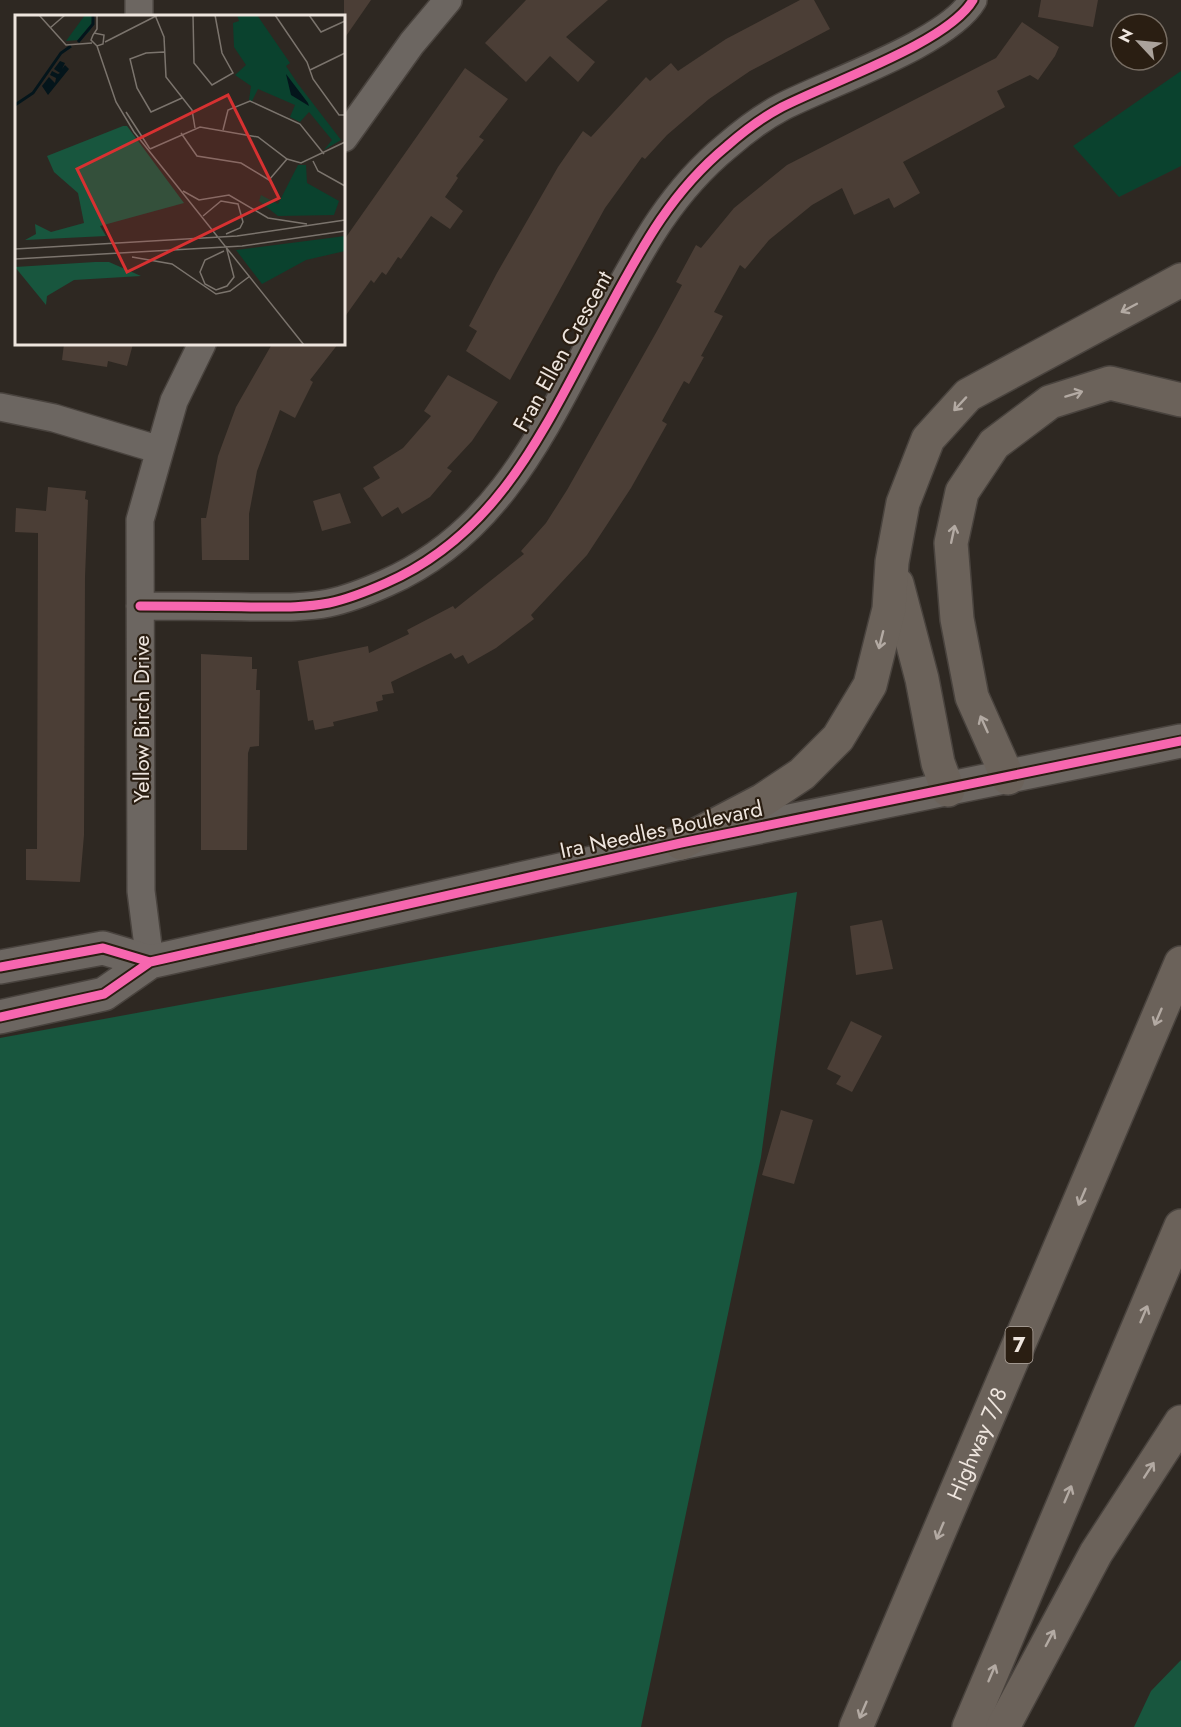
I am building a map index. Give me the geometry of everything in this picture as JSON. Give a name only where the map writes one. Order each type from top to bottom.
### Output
[{"type":"highway","points":[[681,843],[763,800],[802,774],[838,738],[870,685],[889,609],[892,562],[903,503],[928,439],[968,395],[1181,280]]},
{"type":"highway","points":[[1008,778],[972,697],[957,619],[951,543],[962,492],[994,444],[1050,402],[1110,383],[1181,400]]},
{"type":"highway","points":[[892,562],[922,680],[938,763],[948,790]]},
{"type":"highway","name":"Highway 7/8","points":[[856,1727],[1181,963]]},
{"type":"highway","points":[[969,1727],[1181,1226]]},
{"type":"highway","points":[[1003,1727],[1096,1553],[1181,1422]]},
{"type":"main road","name":"Ira Needles Boulevard","points":[[0,1017],[104,994],[150,962],[681,843],[1181,741]]},
{"type":"main road","name":"Ira Needles Boulevard","points":[[0,967],[103,948],[150,962]]},
{"type":"street","points":[[345,137],[412,43],[448,0]]},
{"type":"street","name":"Fran Ellen Crescent","points":[[140,606],[291,607],[329,603],[363,593],[424,564],[476,522],[500,497],[544,426],[653,227],[687,184],[727,146],[780,108],[854,76],[946,27],[967,9],[973,0]]},
{"type":"street","name":"Yellow Birch Drive","points":[[150,962],[141,891],[140,520],[174,401],[202,345]]},
{"type":"street","points":[[0,407],[54,418],[160,450]]},
{"type":"green space","points":[[1181,71],[1181,166],[1119,197],[1073,146]]},
{"type":"green space","points":[[797,892],[761,1157],[641,1727],[0,1727],[0,1038]]},
{"type":"green space","points":[[1181,1660],[1181,1727],[1134,1727],[1151,1691]]},
{"type":"building","points":[[344,0],[371,0],[345,38]]},
{"type":"building","points":[[526,0],[608,0],[566,37],[595,62],[578,82],[550,56],[526,82],[485,43]]},
{"type":"building","points":[[800,0],[814,0],[830,29],[750,71],[709,99],[667,135],[645,159],[642,157],[605,208],[510,380],[466,351],[477,331],[469,326],[497,273],[558,167],[583,131],[591,137],[646,77],[650,81],[671,63],[678,71],[726,39]]},
{"type":"building","points":[[1041,0],[1098,0],[1093,27],[1038,17]]},
{"type":"building","points":[[1022,22],[1059,47],[1055,56],[1038,80],[1030,75],[997,91],[1005,107],[903,162],[920,193],[894,208],[889,198],[854,215],[842,188],[812,205],[769,240],[745,269],[740,265],[714,312],[723,316],[701,356],[704,357],[689,384],[684,381],[662,421],[667,424],[631,488],[587,555],[531,615],[534,619],[496,648],[468,664],[463,655],[455,659],[451,653],[391,682],[394,693],[382,695],[383,700],[376,702],[378,711],[333,722],[334,726],[315,730],[313,720],[308,721],[298,661],[368,646],[369,653],[409,634],[407,630],[453,606],[455,609],[524,554],[521,551],[546,523],[567,490],[657,331],[682,285],[676,282],[696,245],[701,248],[734,208],[787,165],[996,58]]},
{"type":"building","points":[[465,68],[508,99],[479,137],[484,140],[456,176],[458,178],[445,197],[463,211],[450,229],[431,216],[401,259],[398,257],[386,275],[382,272],[374,283],[371,280],[345,317],[345,239]]},
{"type":"building","points":[[64,345],[133,345],[127,366],[108,361],[107,367],[62,360]]},
{"type":"building","points":[[271,345],[337,345],[310,380],[313,382],[295,418],[280,410],[257,471],[249,514],[249,560],[202,560],[201,518],[206,518],[218,456],[236,407]]},
{"type":"building","points":[[448,375],[498,402],[472,441],[447,468],[452,471],[430,497],[402,514],[398,507],[382,517],[363,488],[380,478],[373,467],[403,448],[431,416],[424,411]]},
{"type":"building","points":[[48,487],[86,491],[85,499],[88,500],[85,577],[84,835],[80,882],[26,880],[26,849],[37,849],[38,533],[15,532],[16,508],[46,511]]},
{"type":"building","points":[[340,493],[351,523],[322,531],[313,501]]},
{"type":"building","points":[[201,654],[252,657],[252,669],[257,669],[256,690],[260,690],[259,746],[250,747],[248,753],[247,850],[201,850]]},
{"type":"building","points":[[882,920],[893,969],[856,975],[850,926]]},
{"type":"building","points":[[851,1021],[882,1036],[852,1092],[836,1084],[841,1076],[827,1069]]},
{"type":"building","points":[[781,1110],[813,1120],[794,1184],[762,1175]]},
{"type":"cycle path","points":[[140,606],[319,605],[372,589],[427,561],[463,533],[493,502],[520,467],[543,430],[646,243],[674,201],[707,164],[740,135],[768,115],[914,46],[960,16],[973,0]]},
{"type":"cycle path","points":[[0,1017],[104,994],[150,962],[681,843],[1181,741]]},
{"type":"cycle path","points":[[0,967],[103,948],[150,962]]}]
